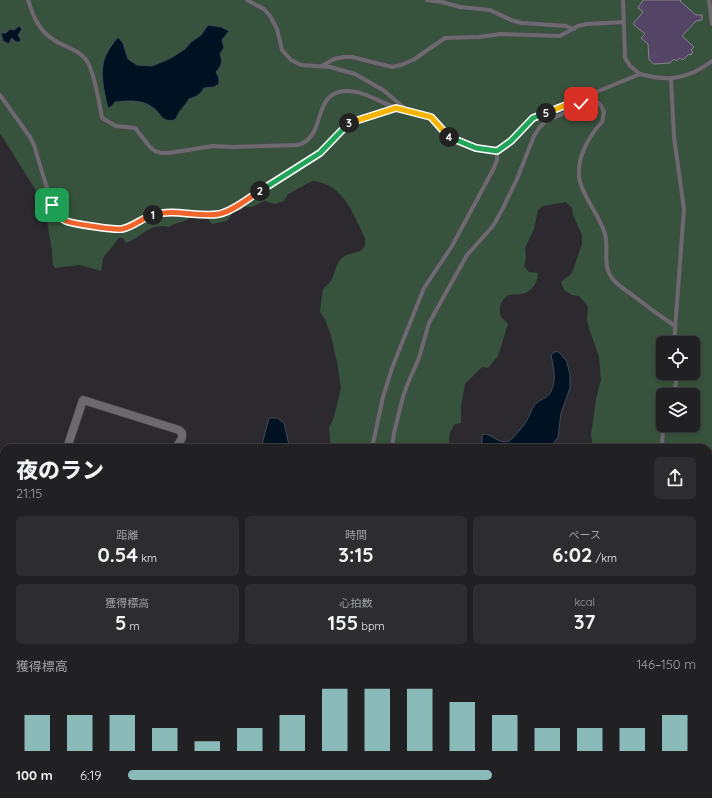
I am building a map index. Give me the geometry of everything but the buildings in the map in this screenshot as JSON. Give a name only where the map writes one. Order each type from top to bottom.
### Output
[{"type":"street","points":[[68,444],[83,400],[179,430],[182,433],[182,438],[178,444]]},
{"type":"lane","points":[[28,0],[36,22],[44,33],[53,40],[74,50],[87,61],[93,76],[102,118],[116,126],[135,128],[155,151],[169,153],[213,146],[233,147],[298,145],[306,142],[312,136],[325,101],[332,95],[339,92],[356,92],[364,94],[396,108],[431,117],[450,138],[476,148],[497,151],[511,141],[533,118],[640,74]]},
{"type":"lane","points":[[247,0],[264,9],[270,16],[277,29],[282,50],[291,60],[302,65],[330,67],[356,74],[383,90],[406,110]]},
{"type":"lane","points":[[427,0],[460,7],[490,10],[511,20],[522,23],[561,26],[574,29]]},
{"type":"lane","points":[[622,0],[626,58],[630,66],[640,74],[654,78],[671,78],[692,73],[712,60]]},
{"type":"lane","points":[[709,0],[712,24]]},
{"type":"lane","points":[[322,66],[334,59],[352,57],[392,67],[413,60],[445,38],[478,37],[501,34],[560,36],[578,26],[595,23],[624,22]]},
{"type":"lane","points":[[671,78],[674,137],[684,208],[674,336]]},
{"type":"lane","points":[[0,95],[34,144],[52,205],[58,215],[66,221],[114,229],[122,229],[159,213],[218,214],[226,211],[271,185],[320,153],[348,124],[396,108]]},
{"type":"lane","points":[[393,444],[403,397],[419,358],[429,323],[467,255],[493,226],[502,210],[517,179],[534,136],[546,121],[572,110],[588,101],[600,104],[604,112],[602,122],[585,146],[580,162],[580,176],[583,189],[599,219],[605,235],[606,264],[608,271],[616,283],[675,326]]},
{"type":"lane","points":[[571,103],[572,110]]},
{"type":"lane","points":[[373,444],[383,397],[392,368],[424,288],[452,246],[494,168],[497,151]]},
{"type":"lane","points":[[662,444],[663,432]]},
{"type":"green space","points":[[0,0],[712,0],[712,444],[592,444],[591,435],[596,399],[601,380],[599,357],[587,320],[588,306],[579,296],[572,295],[564,290],[561,282],[572,273],[582,244],[582,235],[573,215],[572,208],[566,202],[543,206],[538,210],[534,229],[525,248],[526,258],[524,266],[529,272],[538,273],[537,280],[525,293],[509,295],[502,301],[500,314],[508,324],[498,356],[488,368],[482,367],[465,384],[461,406],[461,423],[455,424],[451,430],[450,444],[331,444],[329,428],[334,417],[341,388],[331,336],[325,319],[320,312],[322,295],[323,290],[331,281],[340,260],[346,256],[358,252],[364,248],[365,244],[365,238],[350,207],[333,188],[313,181],[288,194],[284,201],[275,204],[264,201],[252,207],[245,207],[241,210],[233,212],[227,221],[212,224],[205,216],[192,216],[187,220],[169,227],[162,226],[151,228],[126,243],[123,238],[119,238],[103,258],[101,271],[80,265],[55,268],[53,265],[45,209],[35,189],[0,133]]},
{"type":"water","points":[[208,25],[221,27],[229,31],[222,40],[224,48],[220,54],[220,67],[216,72],[219,78],[219,84],[214,87],[204,88],[198,95],[189,99],[175,120],[170,121],[164,119],[148,104],[139,102],[115,102],[108,108],[102,73],[104,59],[118,37],[123,43],[128,59],[137,65],[152,66],[171,58],[185,49],[191,42],[201,35]]},
{"type":"water","points":[[19,26],[22,29],[18,35],[21,40],[19,42],[16,42],[12,38],[9,44],[3,41],[1,33],[6,33],[10,29],[14,30]]},
{"type":"water","points":[[556,351],[560,353],[567,362],[570,375],[570,388],[561,413],[558,437],[553,444],[482,444],[483,434],[487,434],[502,442],[511,440],[526,422],[534,406],[549,394],[553,386],[554,379],[551,355]]},
{"type":"water","points":[[269,418],[277,418],[284,423],[289,444],[262,444]]},
{"type":"route","points":[[52,205],[58,215],[66,221],[114,229],[122,229],[159,213],[218,214],[226,211],[271,185],[308,161],[320,153],[348,124],[364,117],[396,108],[406,110],[431,117],[450,138],[476,148],[497,151],[511,141],[533,118],[571,103],[572,110],[581,104]]}]
